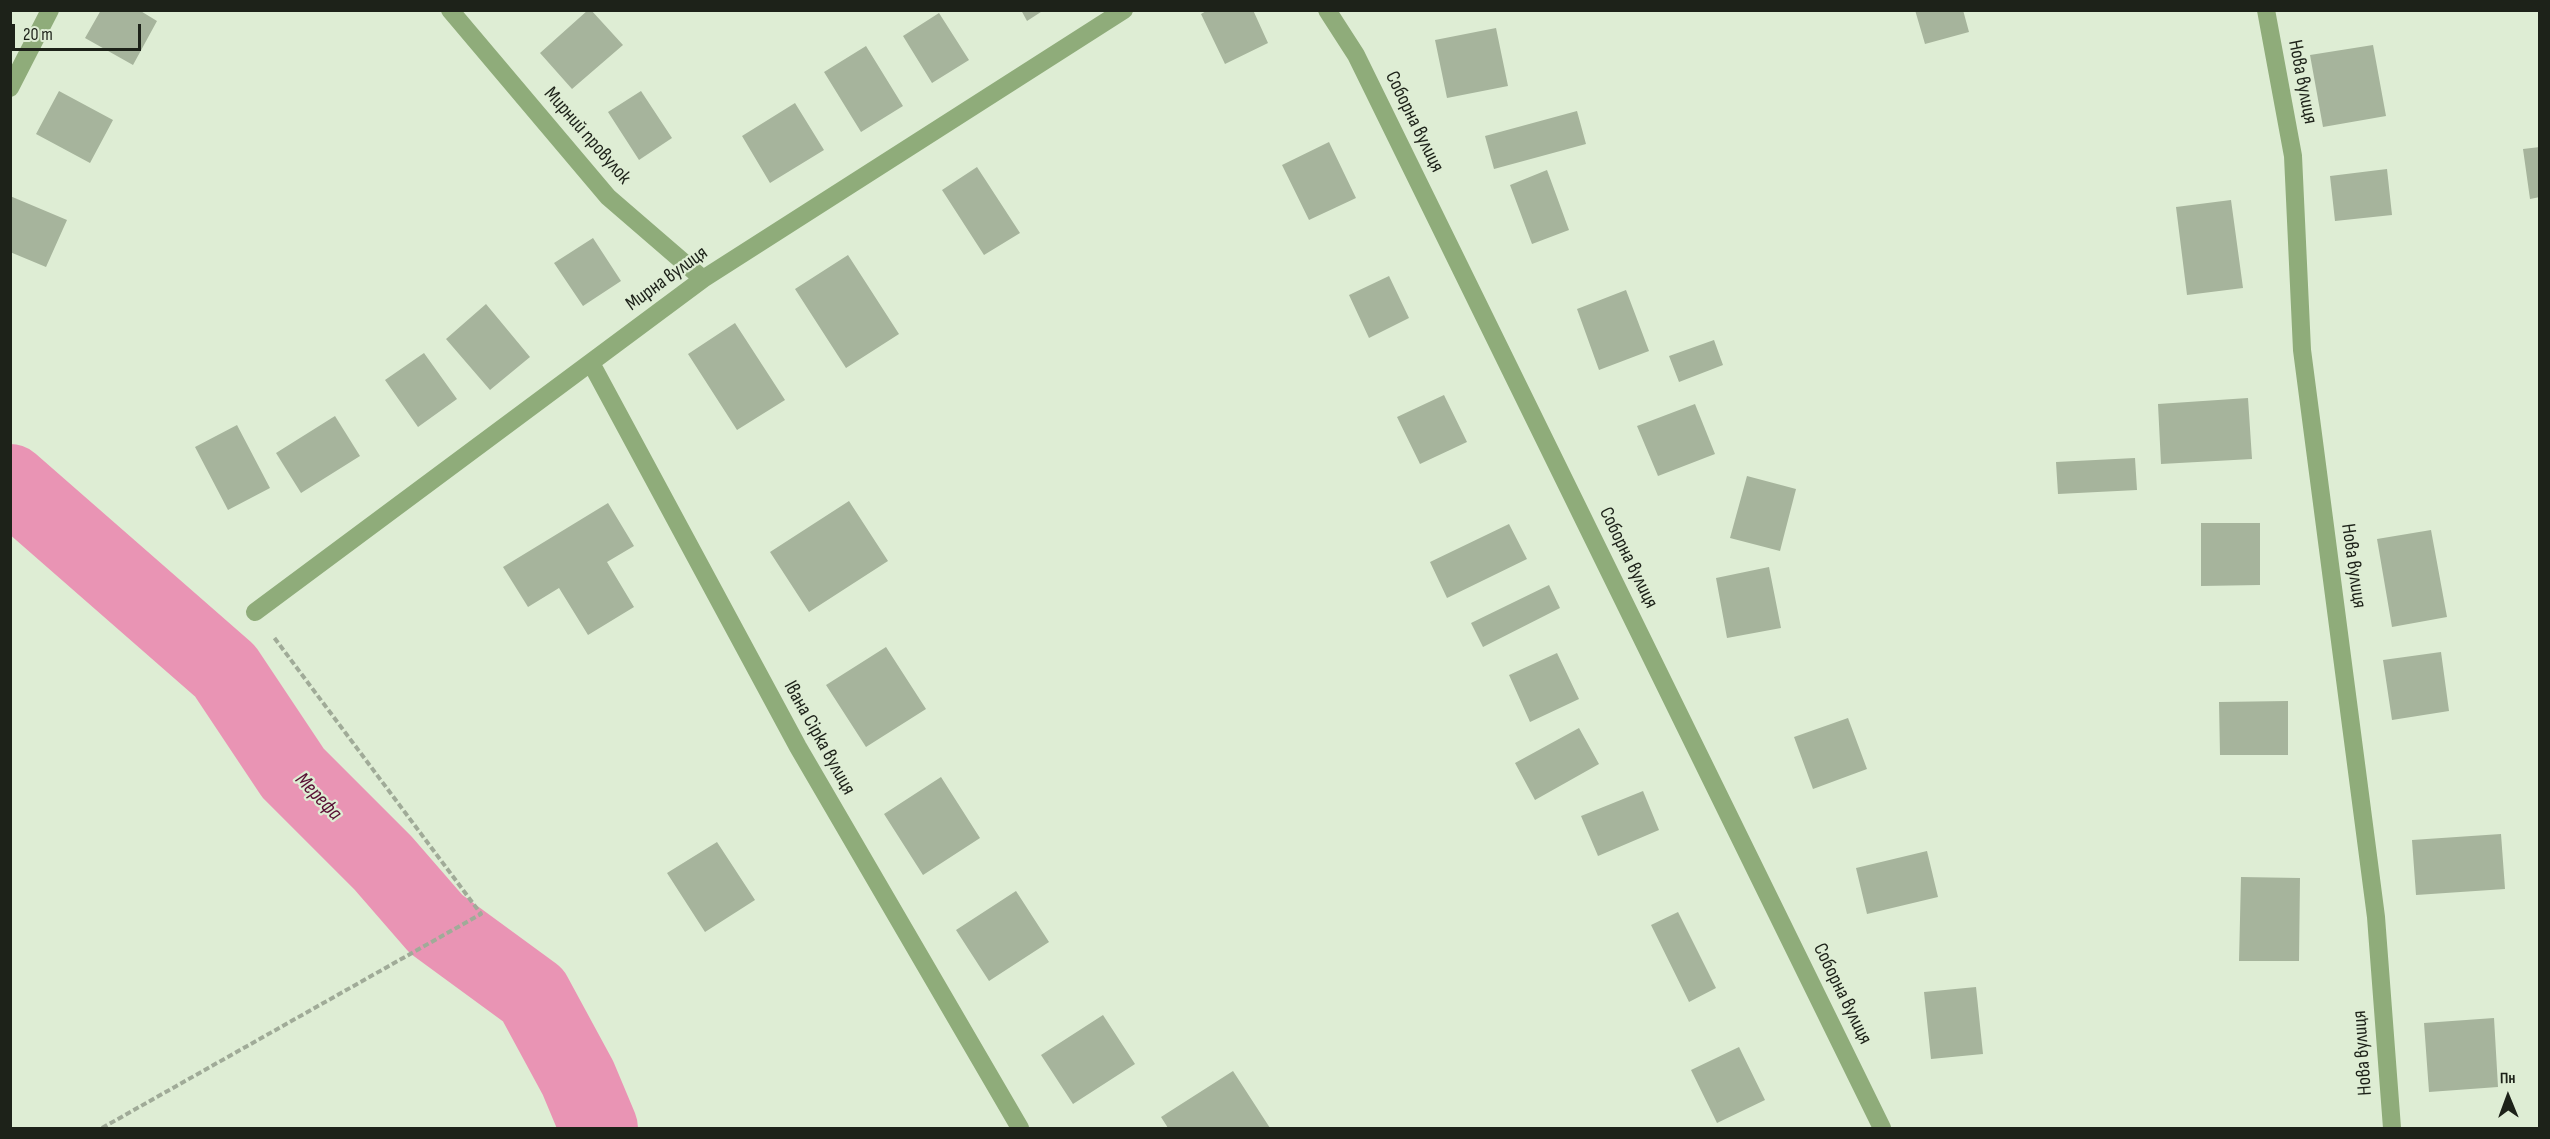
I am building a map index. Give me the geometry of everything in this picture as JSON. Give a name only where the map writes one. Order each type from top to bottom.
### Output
[{"type":"street","points":[[10,88],[50,10]]},
{"type":"street","name":"Мирний провулок","points":[[450,10],[608,197],[703,279]]},
{"type":"street","name":"Мирна вулиця","points":[[255,612],[703,279],[1124,10]]},
{"type":"street","name":"Соборна вулиця","points":[[1327,10],[1356,55],[1882,1128]]},
{"type":"street","name":"Нова вулиця","points":[[2266,10],[2293,156],[2302,350],[2376,917],[2392,1128]]},
{"type":"street","name":"Івана Сірка вулиця","points":[[591,363],[798,747],[1020,1128]]},
{"type":"path","points":[[102,1128],[481,914],[255,612]]},
{"type":"building","points":[[101,10],[139,10],[157,21],[133,65],[85,38]]},
{"type":"building","points":[[588,10],[591,10],[623,45],[572,89],[540,53]]},
{"type":"building","points":[[1021,10],[1044,10],[1027,21]]},
{"type":"building","points":[[1208,10],[1253,10],[1268,43],[1225,64],[1201,14]]},
{"type":"building","points":[[1915,10],[1963,10],[1969,32],[1925,44]]},
{"type":"building","points":[[939,13],[969,60],[932,83],[903,36]]},
{"type":"building","points":[[1496,28],[1508,86],[1447,98],[1435,40]]},
{"type":"building","points":[[2373,45],[2386,116],[2323,127],[2310,55]]},
{"type":"building","points":[[866,46],[903,106],[861,132],[824,72]]},
{"type":"building","points":[[59,91],[113,120],[90,163],[36,134]]},
{"type":"building","points":[[641,91],[672,138],[639,160],[608,112]]},
{"type":"building","points":[[795,103],[824,150],[770,183],[742,136]]},
{"type":"building","points":[[1577,111],[1586,144],[1494,169],[1485,136]]},
{"type":"building","points":[[1329,142],[1356,198],[1309,220],[1282,165]]},
{"type":"building","points":[[2540,147],[2540,197],[2530,199],[2523,149]]},
{"type":"building","points":[[977,167],[1020,233],[984,255],[942,190]]},
{"type":"building","points":[[2387,169],[2392,215],[2335,221],[2330,176]]},
{"type":"building","points":[[1547,170],[1569,230],[1532,244],[1510,185]]},
{"type":"building","points":[[10,196],[67,220],[46,267],[10,252]]},
{"type":"building","points":[[2231,200],[2243,288],[2187,295],[2176,207]]},
{"type":"building","points":[[593,238],[621,281],[583,306],[554,263]]},
{"type":"building","points":[[848,255],[899,334],[846,368],[795,289]]},
{"type":"building","points":[[1389,276],[1409,318],[1369,338],[1349,295]]},
{"type":"building","points":[[1626,290],[1649,351],[1599,370],[1577,309]]},
{"type":"building","points":[[486,304],[530,357],[490,390],[446,339]]},
{"type":"building","points":[[735,323],[785,400],[737,430],[688,354]]},
{"type":"building","points":[[1714,340],[1723,365],[1679,382],[1669,356]]},
{"type":"building","points":[[424,353],[457,399],[418,427],[385,380]]},
{"type":"building","points":[[1444,395],[1467,442],[1420,464],[1397,417]]},
{"type":"building","points":[[2248,398],[2252,459],[2161,464],[2158,404]]},
{"type":"building","points":[[1695,404],[1715,454],[1658,476],[1637,426]]},
{"type":"building","points":[[335,416],[360,456],[301,493],[276,453]]},
{"type":"building","points":[[237,425],[270,488],[228,510],[195,447]]},
{"type":"building","points":[[2135,458],[2137,490],[2058,494],[2056,462]]},
{"type":"building","points":[[1747,476],[1796,489],[1780,551],[1730,538]]},
{"type":"building","points":[[849,501],[888,561],[809,612],[770,552]]},
{"type":"building","points":[[608,503],[634,546],[607,562],[634,607],[588,635],[559,588],[528,607],[503,567]]},
{"type":"building","points":[[2201,523],[2260,523],[2260,585],[2201,586]]},
{"type":"building","points":[[1509,524],[1527,559],[1447,598],[1430,562]]},
{"type":"building","points":[[2431,530],[2447,617],[2392,627],[2377,539]]},
{"type":"building","points":[[1769,567],[1781,628],[1727,638],[1716,578]]},
{"type":"building","points":[[1549,585],[1560,608],[1483,647],[1471,623]]},
{"type":"building","points":[[886,647],[926,709],[866,747],[826,685]]},
{"type":"building","points":[[2441,652],[2449,711],[2392,720],[2383,660]]},
{"type":"building","points":[[1557,653],[1579,699],[1530,722],[1509,675]]},
{"type":"building","points":[[2288,701],[2288,755],[2220,755],[2219,702]]},
{"type":"building","points":[[1848,718],[1867,769],[1813,789],[1794,737]]},
{"type":"building","points":[[1579,728],[1599,764],[1535,800],[1515,763]]},
{"type":"building","points":[[941,777],[980,838],[923,875],[884,814]]},
{"type":"building","points":[[1643,791],[1659,830],[1598,856],[1581,816]]},
{"type":"building","points":[[2501,834],[2505,889],[2416,895],[2412,840]]},
{"type":"building","points":[[717,842],[755,900],[705,932],[667,873]]},
{"type":"building","points":[[1927,851],[1938,897],[1867,914],[1856,868]]},
{"type":"building","points":[[2241,877],[2300,878],[2299,961],[2239,961]]},
{"type":"building","points":[[1016,891],[1049,942],[989,981],[956,930]]},
{"type":"building","points":[[1678,912],[1716,988],[1689,1002],[1651,925]]},
{"type":"building","points":[[1976,987],[1983,1054],[1931,1059],[1924,992]]},
{"type":"building","points":[[1103,1015],[1135,1064],[1073,1104],[1041,1055]]},
{"type":"building","points":[[2494,1018],[2498,1087],[2429,1092],[2424,1023]]},
{"type":"building","points":[[1739,1047],[1765,1100],[1717,1123],[1691,1070]]},
{"type":"building","points":[[1233,1071],[1270,1128],[1168,1128],[1161,1117]]},
{"type":"waterway","name":"Мерефа","points":[[10,483],[225,671],[293,773],[383,863],[436,924],[533,995],[578,1078],[599,1128]]}]
